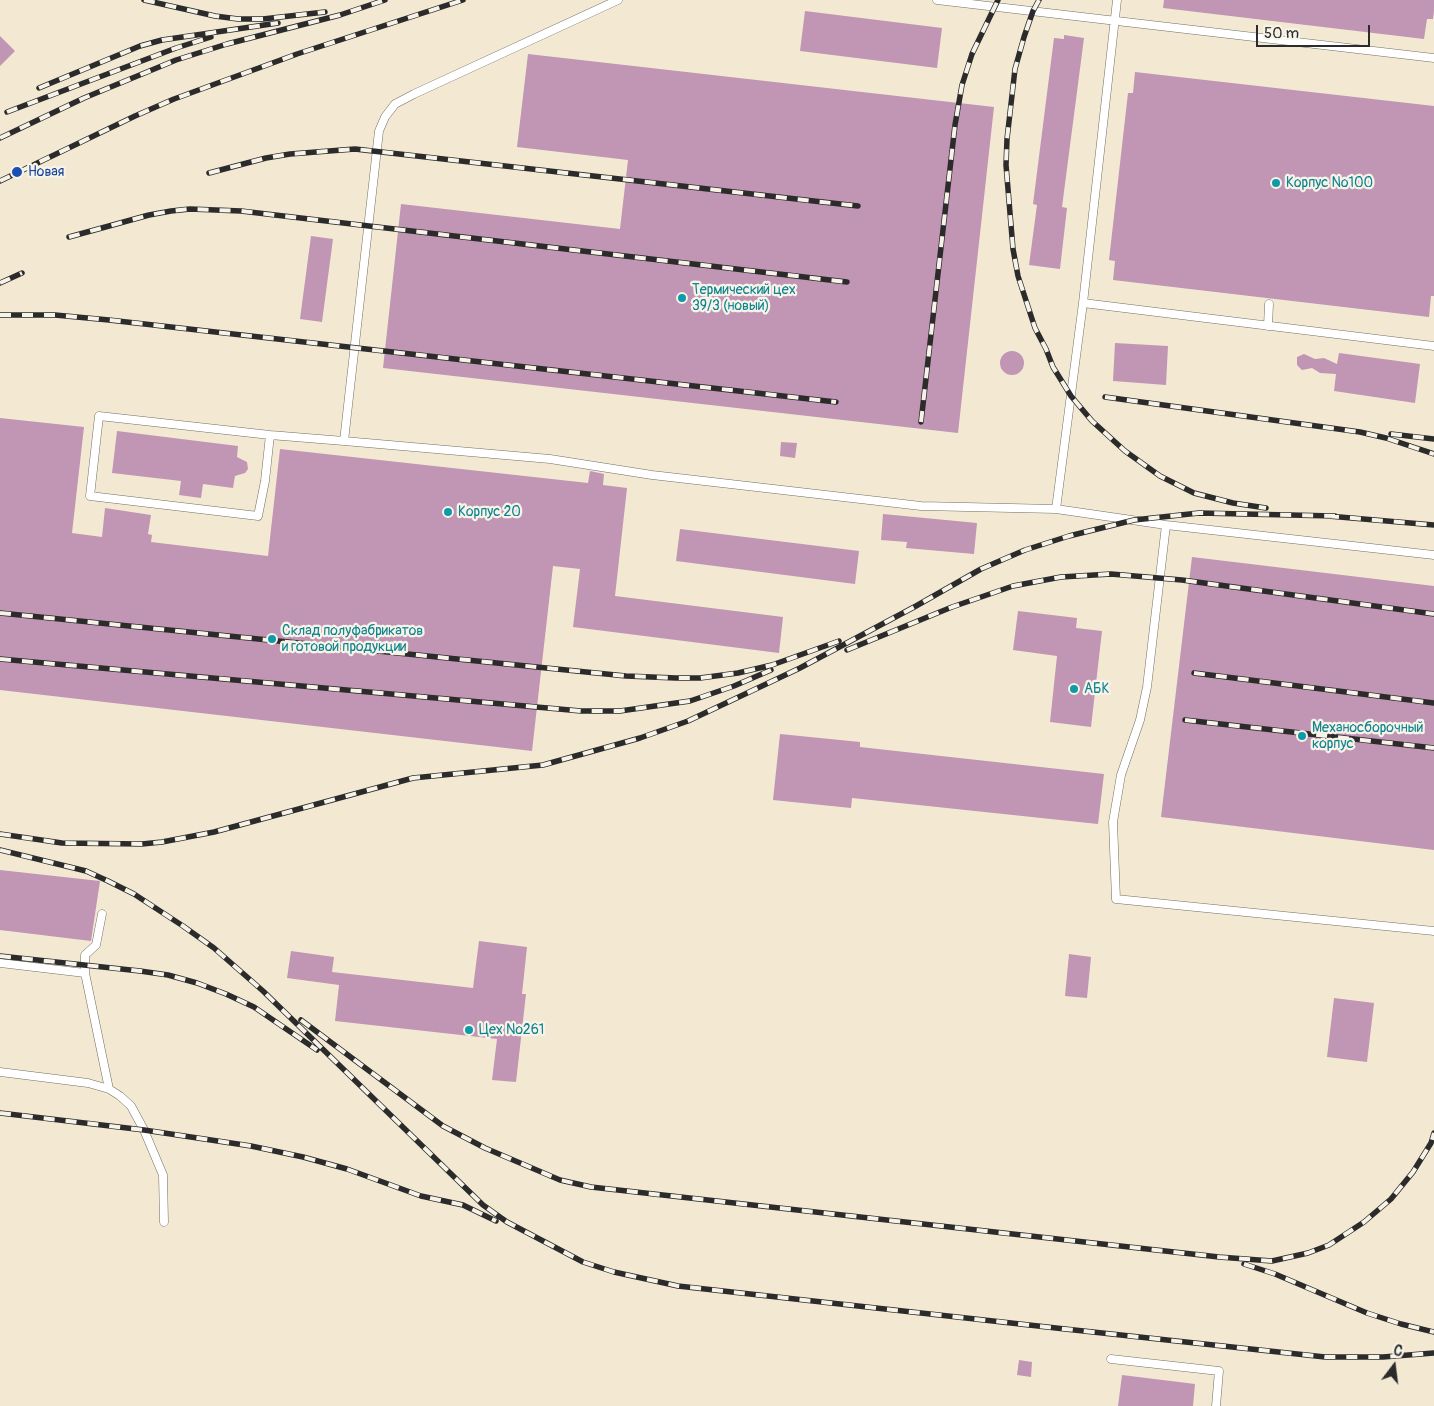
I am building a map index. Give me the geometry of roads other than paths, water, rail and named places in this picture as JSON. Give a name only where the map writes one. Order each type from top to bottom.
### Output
[{"type":"lane","points":[[344,440],[379,131],[385,117],[395,104],[414,94],[618,0]]},
{"type":"lane","points":[[937,0],[986,3],[1114,21],[1434,58]]},
{"type":"lane","points":[[1056,509],[1083,303],[1117,0]]},
{"type":"lane","points":[[1083,303],[1434,346]]},
{"type":"lane","points":[[1268,326],[1269,304]]},
{"type":"lane","points":[[270,435],[258,516],[90,496],[99,416],[270,435],[550,459],[652,475],[922,506],[1056,509],[1166,525],[1434,555]]},
{"type":"lane","points":[[1166,525],[1147,687],[1140,720],[1121,775],[1113,822],[1116,899],[1434,931]]},
{"type":"lane","points":[[102,914],[96,945],[85,955],[85,973],[109,1089]]},
{"type":"lane","points":[[0,963],[85,973]]},
{"type":"lane","points":[[0,1072],[81,1082],[109,1089],[131,1106],[150,1143],[163,1175],[164,1222]]},
{"type":"lane","points":[[1111,1359],[1219,1372],[1216,1406]]},
{"type":"railway","points":[[144,0],[215,16],[238,19],[263,19],[325,12]]},
{"type":"railway","points":[[0,138],[84,98],[176,60],[227,44],[340,15],[385,0]]},
{"type":"railway","points":[[0,181],[174,99],[297,54],[463,0]]},
{"type":"railway","points":[[921,422],[955,125],[962,85],[972,54],[998,0]]},
{"type":"railway","points":[[1039,0],[1033,11],[1015,69],[1006,165],[1013,249],[1018,276],[1035,328],[1053,367],[1071,396],[1092,421],[1125,451],[1160,476],[1194,493],[1233,503],[1266,508]]},
{"type":"railway","points":[[39,88],[140,46],[162,40],[278,23]]},
{"type":"railway","points":[[7,112],[176,48],[211,37]]},
{"type":"railway","points":[[209,173],[266,158],[290,154],[355,149],[858,206]]},
{"type":"railway","points":[[69,237],[149,215],[171,211],[190,209],[241,211],[847,282]]},
{"type":"railway","points":[[0,283],[22,273]]},
{"type":"railway","points":[[0,315],[55,315],[109,320],[836,402]]},
{"type":"railway","points":[[1105,397],[1360,432],[1386,438],[1434,454]]},
{"type":"railway","points":[[1391,434],[1434,439]]},
{"type":"railway","points":[[0,834],[62,843],[142,844],[162,842],[214,832],[413,778],[543,765],[640,738],[688,721],[800,668],[981,569],[1025,550],[1069,536],[1134,520],[1199,513],[1335,516]]},
{"type":"railway","points":[[1328,516],[1434,525]]},
{"type":"railway","points":[[847,650],[952,607],[1013,586],[1061,577],[1111,574],[1182,580],[1434,614]]},
{"type":"railway","points":[[0,613],[626,676],[676,678],[700,678],[738,673],[772,665],[839,641]]},
{"type":"railway","points":[[0,659],[581,711],[620,711],[690,701],[734,686],[771,670]]},
{"type":"railway","points":[[1194,673],[1434,703]]},
{"type":"railway","points":[[1185,720],[1434,748]]},
{"type":"railway","points":[[0,850],[86,871],[134,894],[183,926],[214,948],[263,991],[483,1205],[507,1222],[583,1262],[614,1272],[678,1286],[1325,1357],[1383,1357],[1434,1353]]},
{"type":"railway","points":[[0,956],[140,971],[168,975],[197,983],[254,1007],[317,1050]]},
{"type":"railway","points":[[301,1020],[443,1126],[485,1148],[560,1180],[591,1187],[1219,1257],[1272,1261],[1308,1253],[1329,1245],[1364,1222],[1391,1199],[1413,1172],[1431,1143],[1434,1133]]},
{"type":"railway","points":[[0,1113],[144,1130],[251,1146],[303,1157],[347,1169],[421,1196],[463,1205],[496,1221]]},
{"type":"railway","points":[[1244,1264],[1275,1274],[1367,1313],[1434,1332]]},
{"type":"place","name":"Новая","points":[[17,172]]},
{"type":"place","name":"Корпус №100","points":[[1276,183]]},
{"type":"place","name":"Термический цех 39/3 (новый)","points":[[682,298]]},
{"type":"place","name":"Корпус 20","points":[[448,512]]},
{"type":"place","name":"Склад полуфабрикатов и готовой продукции","points":[[272,639]]},
{"type":"place","name":"АБК","points":[[1074,689]]},
{"type":"place","name":"Механосборочный корпус","points":[[1302,736]]},
{"type":"place","name":"Цех №261","points":[[469,1030]]}]
